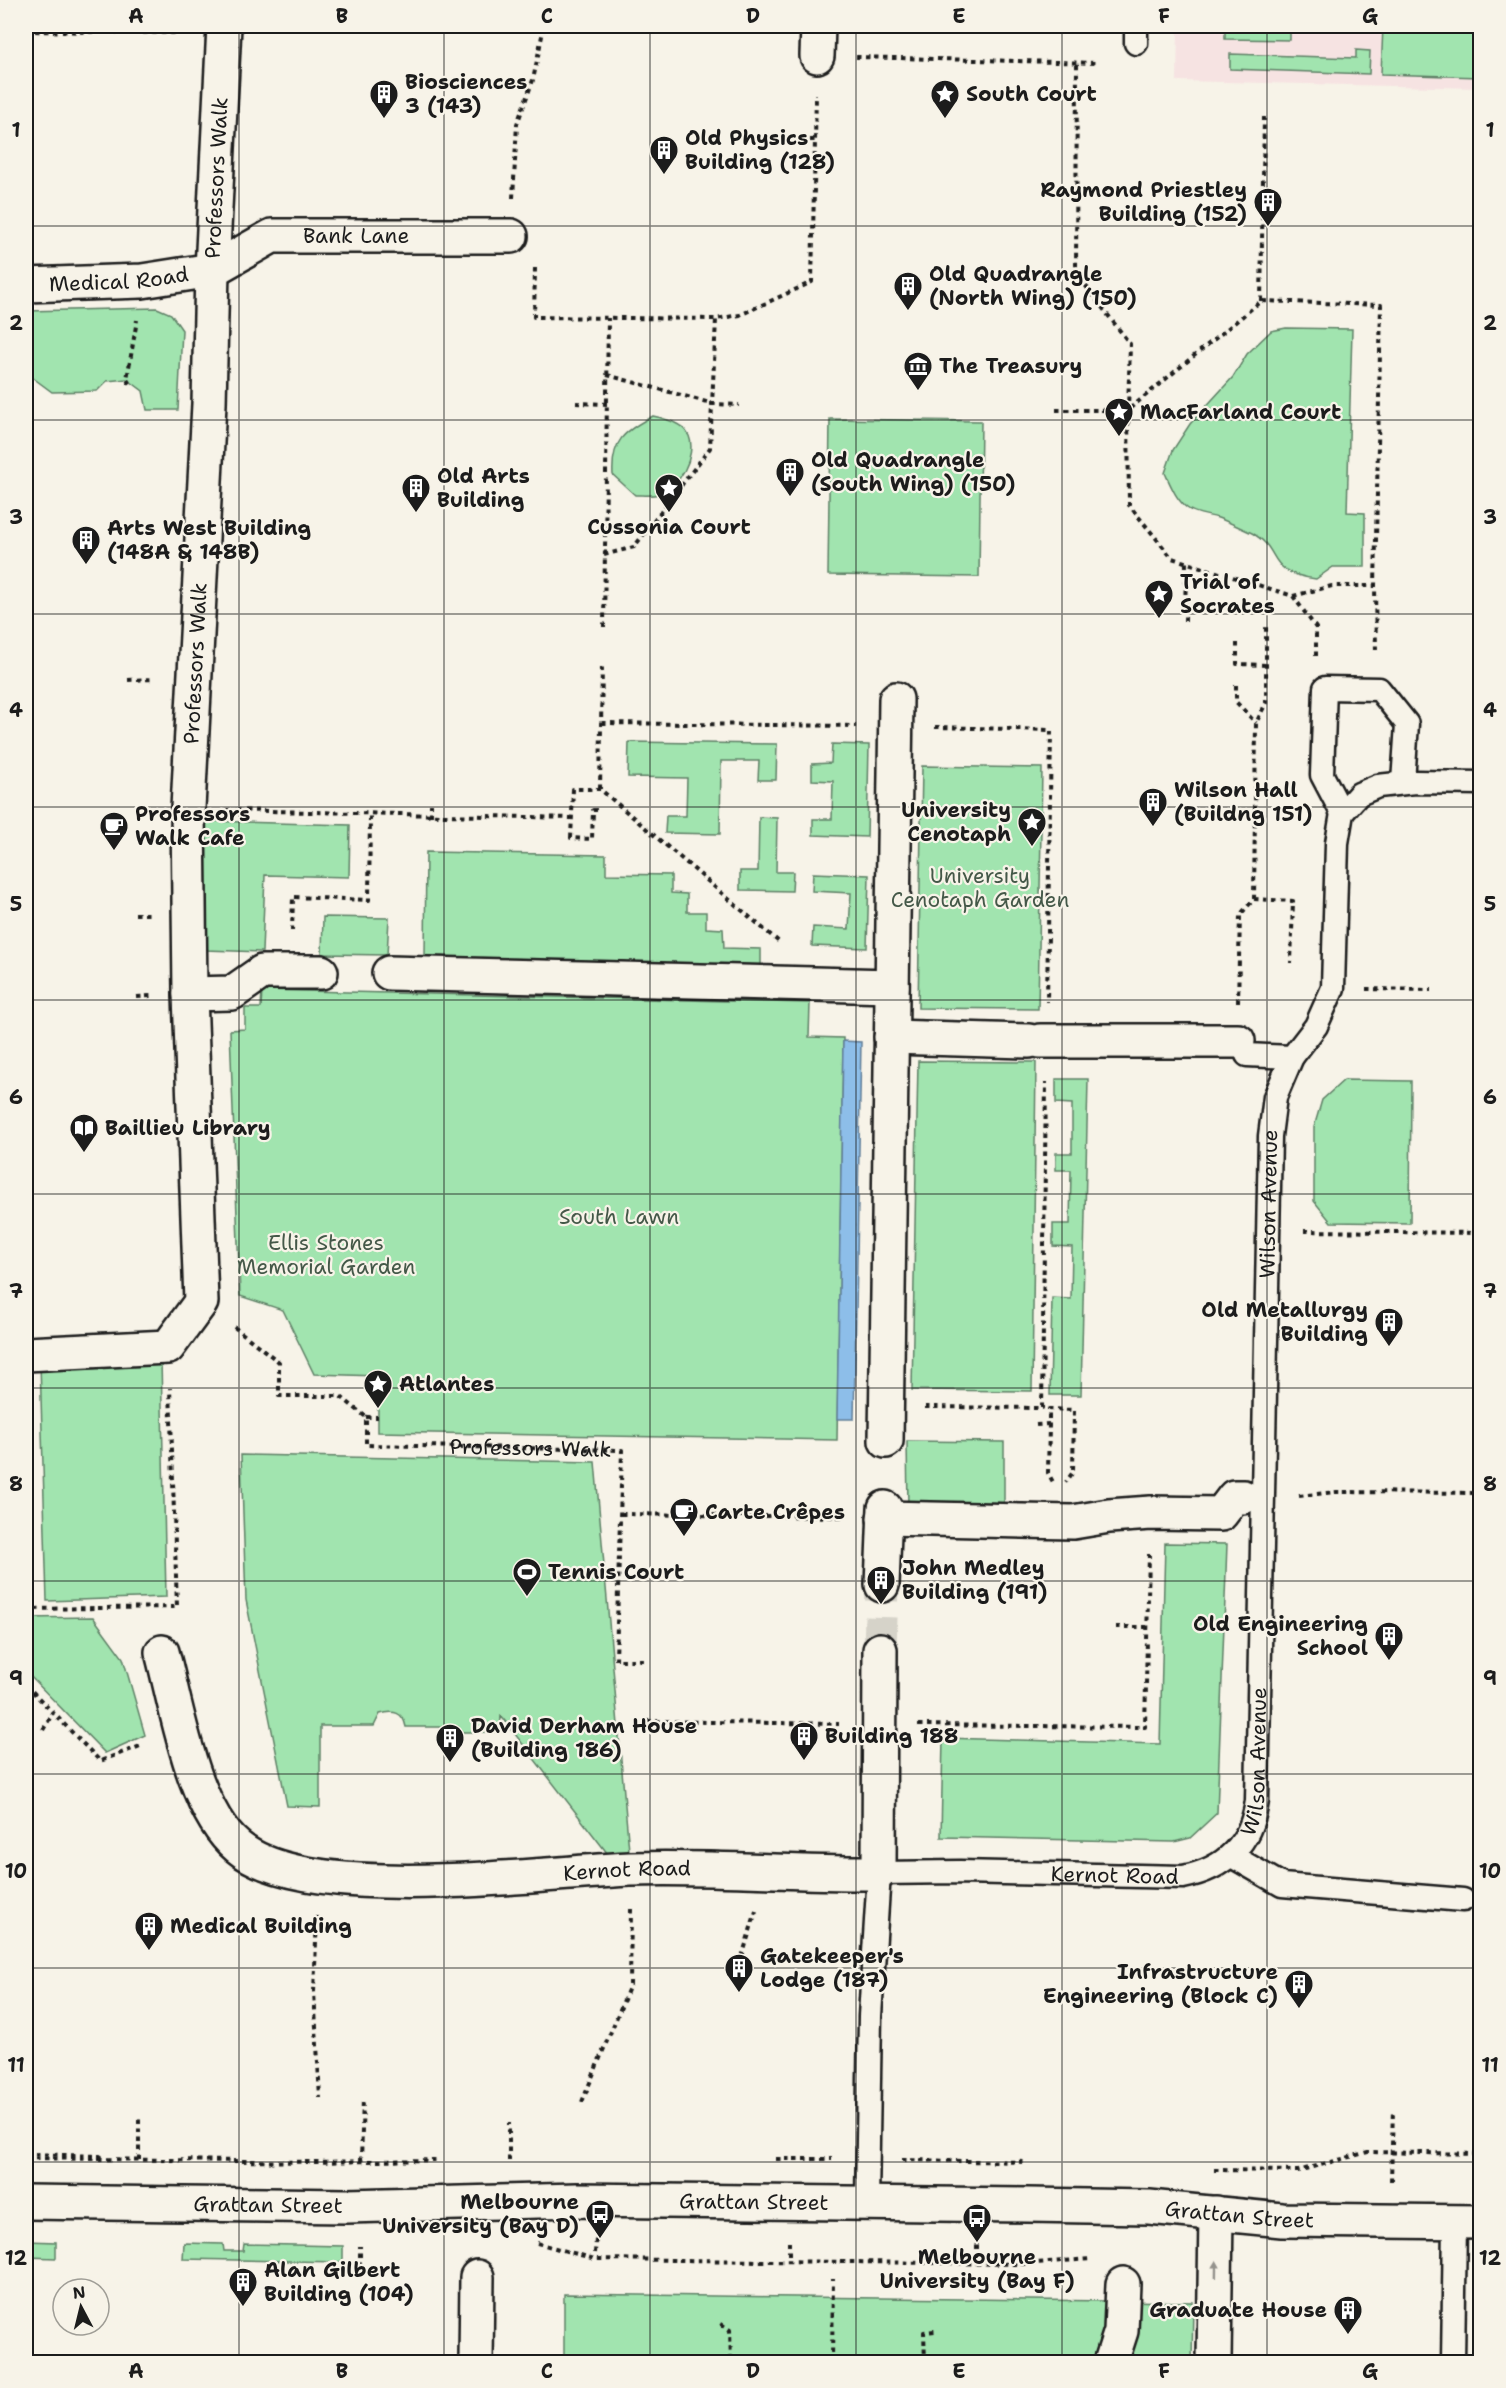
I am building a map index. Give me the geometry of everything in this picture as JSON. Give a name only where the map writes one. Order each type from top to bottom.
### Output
[{"type":"street","name":"Professors Walk","points":[[201,1302],[190,994],[188,808],[209,404],[212,270],[224,30]]},
{"type":"street","name":"Bank Lane","points":[[212,270],[272,236],[511,236]]},
{"type":"street","name":"Medical Road","points":[[26,285],[142,281],[212,270]]},
{"type":"street","points":[[886,1441],[896,712]]},
{"type":"street","points":[[190,994],[232,993],[262,972],[321,972]]},
{"type":"street","points":[[389,973],[892,986]]},
{"type":"street","points":[[891,1037],[1242,1048]]},
{"type":"street","points":[[26,1354],[168,1347],[201,1302]]},
{"type":"street","points":[[882,1585],[885,1513],[1058,1507],[1150,1513],[1221,1514],[1234,1497],[1243,1497]]},
{"type":"street","points":[[879,1872],[880,1650]]},
{"type":"street","name":"Kernot Road","points":[[162,1652],[200,1790],[219,1827],[239,1848],[271,1866],[318,1876],[437,1882],[632,1869],[879,1872]]},
{"type":"street","name":"Grattan Street","points":[[26,2202],[347,2206],[577,2200],[867,2203],[1149,2207],[1282,2220],[1468,2222]]},
{"type":"street","points":[[1214,2362],[1216,2213]]},
{"type":"street","points":[[476,2362],[477,2277]]},
{"type":"street","points":[[1111,2362],[1121,2331],[1123,2284]]},
{"type":"lane","points":[[1403,782],[1407,724],[1379,689],[1325,688],[1322,775],[1342,813],[1359,794],[1378,786],[1403,782],[1480,783]]},
{"type":"lane","name":"Wilson Avenue","points":[[1232,1856],[1245,1840],[1254,1820],[1257,1801],[1270,1136],[1275,1097],[1292,1057],[1316,1026],[1333,988],[1337,843],[1342,813]]},
{"type":"lane","points":[[1242,1048],[1292,1057]]},
{"type":"lane","points":[[1232,1856],[1282,1885],[1463,1900]]},
{"type":"lane","name":"Kernot Road","points":[[879,1872],[1183,1877],[1202,1874],[1232,1856]]},
{"type":"lane","points":[[867,2203],[870,2016],[879,1872]]},
{"type":"lane","points":[[1453,2362],[1468,2222]]},
{"type":"path","points":[[544,26],[534,80],[517,124],[511,236],[535,236],[534,317],[716,319],[740,315],[812,282],[817,41],[1097,63]]},
{"type":"path","points":[[26,31],[224,30]]},
{"type":"path","points":[[1077,63],[1076,273],[1130,344],[1129,505],[1172,558],[1293,596],[1332,586],[1375,586]]},
{"type":"path","points":[[1261,301],[1264,117]]},
{"type":"path","points":[[801,140],[815,140]]},
{"type":"path","points":[[129,384],[127,379],[142,281]]},
{"type":"path","points":[[1056,410],[1128,411],[1261,301],[1381,305],[1375,635]]},
{"type":"path","points":[[604,627],[608,318]]},
{"type":"path","points":[[604,555],[634,547],[710,448],[714,404],[716,319]]},
{"type":"path","points":[[607,375],[714,404],[739,405]]},
{"type":"path","points":[[576,403],[607,404]]},
{"type":"path","points":[[1185,621],[1186,562]]},
{"type":"path","points":[[1293,596],[1316,628],[1316,658]]},
{"type":"path","points":[[1242,1048],[1240,915],[1254,899],[1256,723],[1266,703],[1266,626]]},
{"type":"path","points":[[1237,643],[1237,664],[1266,665]]},
{"type":"path","points":[[600,789],[602,665]]},
{"type":"path","points":[[1236,685],[1236,702],[1256,723]]},
{"type":"path","points":[[602,723],[896,712],[1051,730],[1038,1041],[1042,1408],[886,1407]]},
{"type":"path","points":[[597,810],[593,810],[592,839],[571,838],[573,789],[600,789],[827,983]]},
{"type":"path","points":[[431,804],[431,816]]},
{"type":"path","points":[[188,808],[370,815],[572,818]]},
{"type":"path","points":[[292,933],[293,897],[369,900],[370,815]]},
{"type":"path","points":[[1254,899],[1293,901],[1291,963]]},
{"type":"path","points":[[1333,988],[1431,990]]},
{"type":"path","points":[[1299,1231],[1480,1233]]},
{"type":"path","points":[[201,1302],[279,1362],[279,1395],[340,1396],[366,1417],[378,1417]]},
{"type":"path","points":[[26,1609],[177,1607],[168,1347]]},
{"type":"path","points":[[1049,1409],[1074,1410],[1073,1472],[1058,1507],[1048,1473],[1049,1409]]},
{"type":"path","name":"Professors Walk","points":[[366,1417],[366,1444],[622,1450],[621,1514]]},
{"type":"path","points":[[1036,1425],[1049,1424]]},
{"type":"path","points":[[1294,1497],[1336,1492],[1480,1492]]},
{"type":"path","points":[[645,1660],[616,1660],[621,1514],[885,1513]]},
{"type":"path","points":[[647,1721],[1145,1727],[1150,1513]]},
{"type":"path","points":[[1116,1627],[1147,1627]]},
{"type":"path","points":[[26,1686],[100,1761],[183,1731]]},
{"type":"path","points":[[43,1730],[53,1713]]},
{"type":"path","points":[[318,1876],[314,1992],[320,2098]]},
{"type":"path","points":[[582,2102],[630,1985],[631,1898]]},
{"type":"path","points":[[742,1957],[757,1906]]},
{"type":"path","points":[[362,2129],[363,2099]]},
{"type":"path","points":[[1391,2184],[1393,2109]]},
{"type":"path","points":[[1283,2171],[1312,2168],[1355,2154],[1480,2154]]},
{"type":"path","points":[[26,2156],[100,2156]]},
{"type":"path","points":[[26,2156],[312,2162],[445,2161],[332,2160]]},
{"type":"path","points":[[772,2159],[783,2158]]},
{"type":"path","points":[[502,2160],[513,2160]]},
{"type":"path","points":[[595,2253],[596,2239]]},
{"type":"path","points":[[532,2242],[596,2259],[1021,2264],[1096,2259]]},
{"type":"path","points":[[789,2242],[789,2255]]},
{"type":"path","points":[[977,2243],[977,2258]]},
{"type":"path","points":[[831,2362],[833,2279]]},
{"type":"path","points":[[721,2324],[730,2330],[731,2362]]},
{"type":"path","points":[[925,2362],[924,2332],[935,2331]]},
{"type":"shaded area","points":[[1178,26],[1225,26],[1225,39],[1289,40],[1290,26],[1383,26],[1382,74],[1480,77],[1480,88],[1177,81]],"holes":[[[1230,54],[1356,58],[1230,69]]]},
{"type":"green space","points":[[1225,26],[1290,26],[1290,40],[1225,39]]},
{"type":"green space","points":[[1383,26],[1480,26],[1480,77],[1381,74]]},
{"type":"green space","points":[[1356,50],[1370,51],[1369,74],[1230,69],[1230,54],[1356,58]]},
{"type":"green space","points":[[157,308],[171,314],[182,330],[178,410],[147,410],[143,391],[127,379],[107,381],[97,391],[52,392],[33,378],[26,378],[26,311]]},
{"type":"green space","points":[[1286,328],[1352,329],[1347,512],[1365,513],[1365,567],[1333,567],[1316,579],[1299,576],[1281,566],[1262,540],[1252,533],[1187,508],[1177,496],[1165,473],[1173,450],[1190,424],[1233,377],[1247,354],[1271,331]]},
{"type":"green space","points":[[653,416],[674,422],[683,428],[691,444],[688,461],[679,478],[666,491],[653,495],[635,495],[613,475],[614,454],[621,438],[627,432]]},
{"type":"green space","points":[[830,419],[981,421],[979,577],[828,575]]},
{"type":"green space","points":[[629,742],[777,744],[776,780],[758,780],[759,761],[721,761],[720,834],[665,833],[666,816],[686,816],[687,778],[628,777]]},
{"type":"green space","points":[[832,744],[869,745],[867,837],[813,835],[813,819],[832,819],[833,781],[812,780],[812,764],[831,763]]},
{"type":"green space","name":"University Cenotaph Garden","points":[[922,766],[1042,768],[1038,1009],[918,1008]]},
{"type":"green space","points":[[759,817],[777,818],[776,872],[793,872],[792,891],[740,890],[740,871],[758,871]]},
{"type":"green space","points":[[206,821],[350,825],[349,877],[265,875],[262,952],[206,950]]},
{"type":"green space","points":[[426,852],[606,855],[606,874],[671,875],[671,893],[687,894],[687,912],[706,912],[706,928],[723,929],[724,948],[761,949],[761,965],[425,957]]},
{"type":"green space","points":[[813,873],[869,875],[867,948],[812,946],[813,927],[849,929],[851,893],[812,891]]},
{"type":"green space","points":[[323,917],[389,918],[387,955],[322,954]]},
{"type":"green space","name":"South Lawn","points":[[262,990],[810,1003],[809,1037],[843,1038],[837,1440],[378,1432],[378,1376],[314,1374],[283,1310],[240,1296],[230,1030],[245,1029],[245,1008],[261,1008]]},
{"type":"green space","points":[[918,1061],[1036,1062],[1032,1391],[912,1390]]},
{"type":"green space","points":[[1056,1079],[1088,1079],[1081,1395],[1050,1395],[1052,1298],[1071,1299],[1072,1247],[1053,1246],[1053,1224],[1070,1224],[1071,1170],[1056,1170],[1056,1153],[1072,1153],[1072,1104],[1056,1103]]},
{"type":"green space","points":[[1344,1080],[1411,1081],[1410,1223],[1331,1222],[1314,1201],[1314,1127],[1322,1100]]},
{"type":"green space","points":[[161,1359],[166,1597],[47,1601],[40,1363]]},
{"type":"green space","points":[[907,1441],[1004,1442],[1004,1509],[908,1507]]},
{"type":"green space","points":[[241,1455],[595,1462],[632,1885],[501,1716],[500,1732],[458,1732],[458,1727],[406,1727],[400,1715],[390,1712],[380,1714],[374,1726],[320,1726],[320,1807],[287,1806],[246,1600]]},
{"type":"green space","points":[[1165,1543],[1227,1544],[1217,1813],[1190,1838],[1174,1842],[941,1837],[943,1738],[1160,1744]]},
{"type":"green space","points":[[93,1617],[123,1658],[145,1735],[105,1753],[26,1672],[26,1618]]},
{"type":"green space","points":[[26,2241],[56,2242],[56,2258],[26,2257]]},
{"type":"green space","points":[[184,2243],[223,2244],[224,2251],[243,2251],[244,2244],[343,2246],[343,2262],[183,2259]]},
{"type":"green space","points":[[564,2294],[1193,2302],[1192,2362],[564,2362]]},
{"type":"water","points":[[843,1041],[861,1042],[854,1419],[837,1419]]},
{"type":"tunnel","points":[[880,1650],[882,1585]]},
{"type":"place","name":"Biosciences 3 (143)","points":[[384,120]]},
{"type":"place","name":"South Court","points":[[945,120]]},
{"type":"place","name":"Old Physics Building (128)","points":[[664,176]]},
{"type":"place","name":"Raymond Priestley Building (152)","points":[[1268,228]]},
{"type":"place","name":"Old Quadrangle (North Wing) (150)","points":[[908,312]]},
{"type":"place","name":"The Treasury","points":[[918,392]]},
{"type":"place","name":"MacFarland Court","points":[[1119,438]]},
{"type":"place","name":"Old Quadrangle (South Wing) (150)","points":[[790,498]]},
{"type":"place","name":"Old Arts Building","points":[[416,514]]},
{"type":"place","name":"Cussonia Court","points":[[669,514]]},
{"type":"place","name":"Arts West Building (148A & 148B)","points":[[86,566]]},
{"type":"place","name":"Trial of Socrates","points":[[1159,620]]},
{"type":"place","name":"Wilson Hall (Buildng 151)","points":[[1153,828]]},
{"type":"place","name":"University Cenotaph","points":[[1032,848]]},
{"type":"place","name":"Professors Walk Cafe","points":[[114,852]]},
{"type":"place","name":"Baillieu Library","points":[[84,1154]]},
{"type":"place","name":"Old Metallurgy Building","points":[[1389,1348]]},
{"type":"place","name":"Atlantes","points":[[378,1410]]},
{"type":"place","name":"Carte Crêpes","points":[[684,1538]]},
{"type":"place","name":"Tennis Court","points":[[527,1598]]},
{"type":"place","name":"John Medley Building (191)","points":[[881,1606]]},
{"type":"place","name":"Old Engineering School","points":[[1389,1662]]},
{"type":"place","name":"Building 188","points":[[804,1762]]},
{"type":"place","name":"David Derham House (Building 186)","points":[[450,1764]]},
{"type":"place","name":"Medical Building","points":[[149,1952]]},
{"type":"place","name":"Gatekeeper's Lodge (187)","points":[[739,1994]]},
{"type":"place","name":"Infrastructure Engineering (Block C)","points":[[1299,2010]]},
{"type":"place","name":"Melbourne University (Bay D)","points":[[600,2240]]},
{"type":"place","name":"Melbourne University (Bay F)","points":[[977,2244]]},
{"type":"place","name":"Alan Gilbert Building (104)","points":[[243,2308]]},
{"type":"place","name":"Graduate House","points":[[1348,2336]]},
{"type":"park label","name":"Ellis Stones Memorial Garden","points":[[326,1255]]}]
